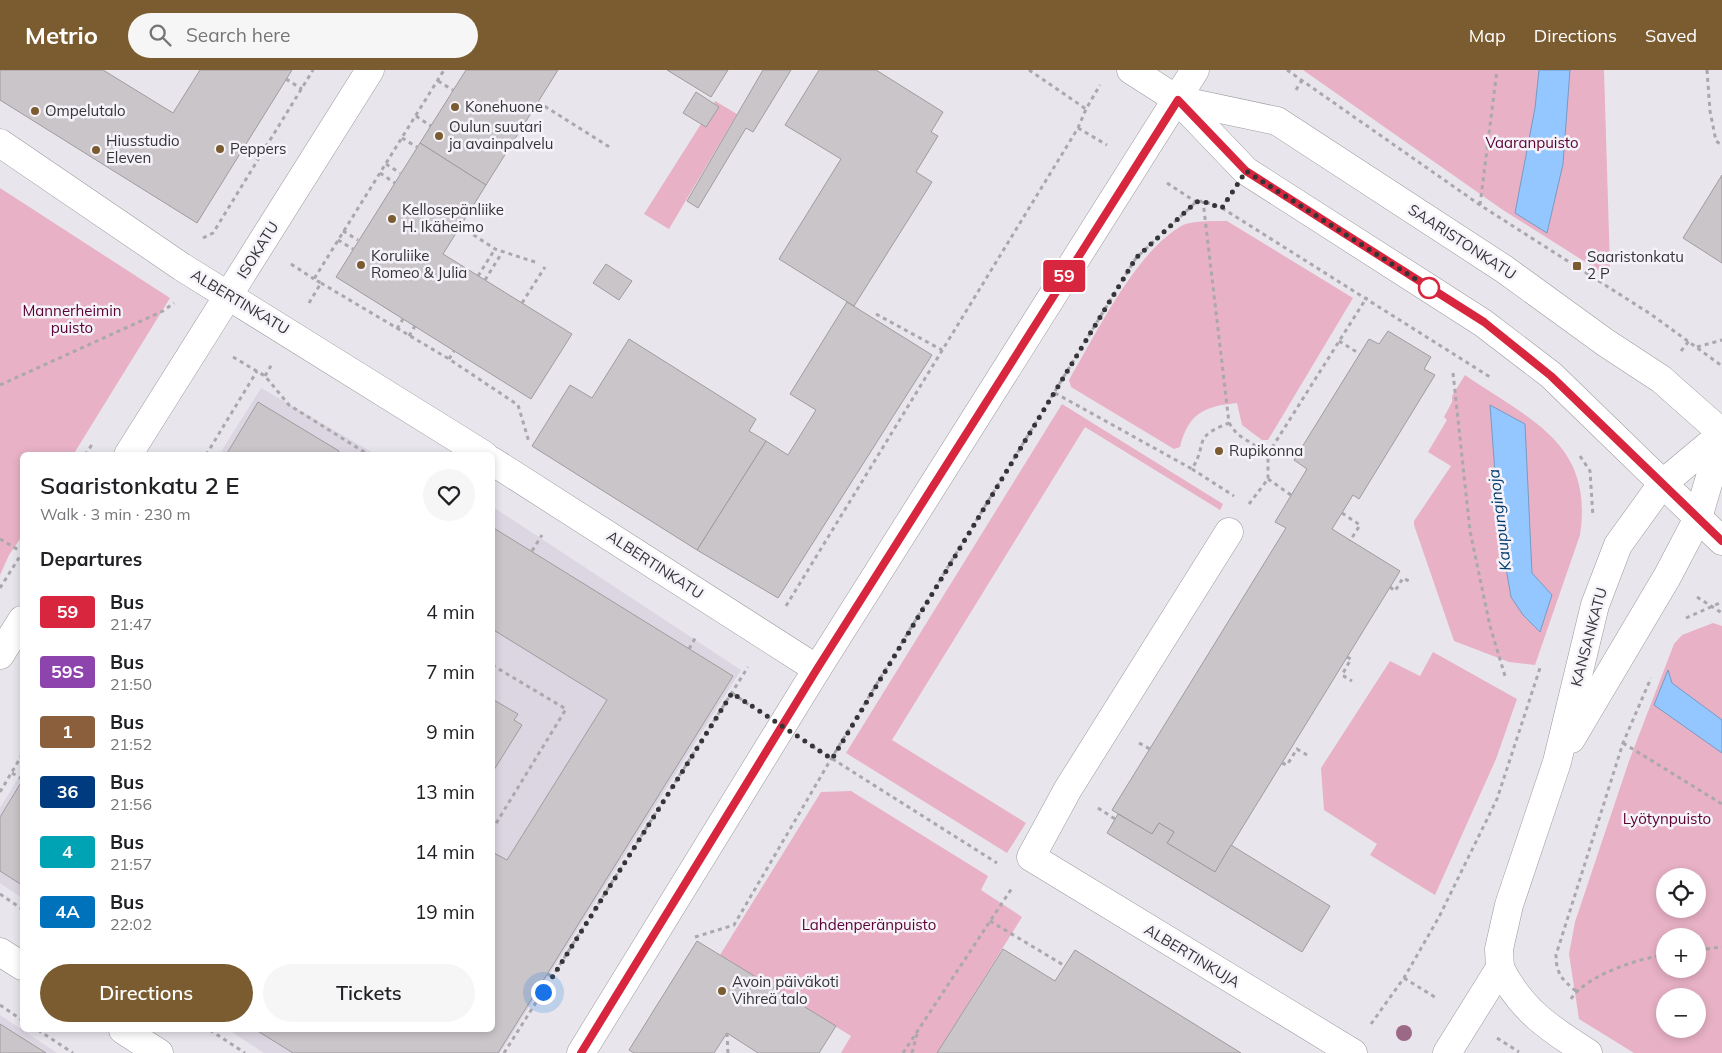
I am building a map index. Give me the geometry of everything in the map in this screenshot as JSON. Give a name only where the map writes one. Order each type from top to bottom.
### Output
[{"type":"main road","name":"ISOKATU","points":[[130,452],[370,70]]},
{"type":"main road","name":"SAARISTONKATU","points":[[1132,70],[1178,100],[1246,171],[1484,322],[1551,376],[1722,541]]},
{"type":"main road","points":[[581,1053],[817,669],[1178,100],[1195,70]]},
{"type":"main road","name":"SAARISTONKATU","points":[[1178,100],[1277,121],[1504,269],[1606,343],[1662,379],[1722,434]]},
{"type":"main road","name":"ALBERTINKATU","points":[[0,143],[182,268],[290,332],[479,452]]},
{"type":"main road","name":"KANSANKATU","points":[[1500,968],[1499,949],[1507,913],[1557,762],[1595,605],[1618,545],[1662,484],[1722,434]]},
{"type":"main road","name":"KANSANKATU","points":[[1557,762],[1667,577],[1698,518],[1722,434]]},
{"type":"main road","name":"ALBERTINKATU","points":[[495,462],[817,669]]},
{"type":"main road","points":[[1025,867],[1068,789],[1229,532]]},
{"type":"main road","points":[[0,655],[20,623]]},
{"type":"main road","name":"ALBERTINKUJA","points":[[1025,867],[1353,1052]]},
{"type":"main road","points":[[0,952],[20,965]]},
{"type":"main road","points":[[1447,1053],[1500,968]]},
{"type":"main road","points":[[1500,968],[1510,988],[1524,1006],[1552,1030],[1588,1053]]},
{"type":"main road","points":[[126,1032],[159,1053]]},
{"type":"path","points":[[199,240],[213,233],[314,70]]},
{"type":"path","points":[[444,70],[314,279],[449,360],[518,405],[530,446]]},
{"type":"path","points":[[1029,70],[1086,109]]},
{"type":"path","points":[[1287,70],[1480,205],[1652,315],[1722,366]]},
{"type":"path","points":[[1480,205],[1497,70]]},
{"type":"path","points":[[1707,70],[1710,111],[1716,141],[1722,145]]},
{"type":"path","points":[[785,608],[1078,128],[1086,109],[1105,77]]},
{"type":"path","points":[[286,79],[302,89]]},
{"type":"path","points":[[1277,121],[1302,80]]},
{"type":"path","points":[[438,81],[453,90]]},
{"type":"path","points":[[538,102],[611,148]]},
{"type":"path","points":[[416,116],[431,126]]},
{"type":"path","points":[[402,138],[417,147]]},
{"type":"path","points":[[242,150],[258,160]]},
{"type":"path","points":[[386,164],[400,173]]},
{"type":"path","points":[[1222,208],[1246,171]]},
{"type":"path","points":[[380,173],[395,183]]},
{"type":"path","points":[[1202,201],[1229,423],[1237,434],[1268,454]]},
{"type":"path","points":[[695,937],[734,925],[832,759],[1056,393],[1136,258],[1196,202],[1202,201],[1222,208],[1367,297],[1495,380]]},
{"type":"path","points":[[460,226],[496,249],[538,263]]},
{"type":"path","points":[[343,231],[358,240]]},
{"type":"path","points":[[338,240],[353,249]]},
{"type":"path","points":[[478,276],[496,249]]},
{"type":"path","points":[[485,280],[503,252]]},
{"type":"path","points":[[522,303],[545,268]]},
{"type":"path","points":[[265,376],[290,332],[321,284]]},
{"type":"path","points":[[1056,393],[1192,469],[1248,505],[1268,479],[1268,454],[1367,297]]},
{"type":"path","points":[[0,385],[163,311],[176,302]]},
{"type":"path","points":[[876,314],[942,350]]},
{"type":"path","points":[[397,329],[403,319]]},
{"type":"path","points":[[409,336],[415,326]]},
{"type":"path","points":[[203,338],[265,376],[290,406],[360,452]]},
{"type":"path","points":[[1697,347],[1722,340]]},
{"type":"path","points":[[1339,341],[1360,354]]},
{"type":"path","points":[[449,360],[454,351]]},
{"type":"path","points":[[208,452],[257,371]]},
{"type":"path","points":[[1452,373],[1470,531],[1490,626],[1505,676]]},
{"type":"path","points":[[1192,469],[1198,458],[1201,440],[1209,432],[1229,423]]},
{"type":"path","points":[[1574,448],[1590,471],[1593,518]]},
{"type":"path","points":[[1268,479],[1291,495]]},
{"type":"path","points":[[1342,514],[1360,525],[1350,541]]},
{"type":"path","points":[[532,551],[543,534]]},
{"type":"path","points":[[0,539],[20,552]]},
{"type":"path","points":[[0,588],[20,556]]},
{"type":"path","points":[[1390,587],[1395,591],[1403,578],[1411,582]]},
{"type":"path","points":[[1684,620],[1690,615],[1714,608],[1722,602]]},
{"type":"path","points":[[689,649],[697,635]]},
{"type":"path","points":[[504,1053],[767,638]]},
{"type":"path","points":[[1347,657],[1351,659],[1342,675],[1352,681]]},
{"type":"path","points":[[1353,1052],[1404,978],[1448,900],[1497,799],[1542,664]]},
{"type":"path","points":[[495,667],[566,709],[495,825]]},
{"type":"path","points":[[1654,673],[1623,743],[1556,955],[1556,968],[1562,980],[1576,991],[1603,974],[1656,958]]},
{"type":"path","points":[[732,693],[832,759],[1025,867],[903,1053]]},
{"type":"path","points":[[1623,743],[1722,804]]},
{"type":"path","points":[[1282,763],[1286,765],[1297,749],[1307,754]]},
{"type":"path","points":[[0,792],[20,759]]},
{"type":"path","points":[[12,773],[20,778]]},
{"type":"path","points":[[0,894],[20,908]]},
{"type":"path","points":[[990,921],[1065,966]]},
{"type":"path","points":[[1706,949],[1722,947]]},
{"type":"path","points":[[548,974],[552,977]]},
{"type":"path","points":[[538,989],[543,992]]},
{"type":"path","points":[[0,1005],[20,1019]]},
{"type":"path","points":[[912,1053],[918,1030]]},
{"type":"path","points":[[41,1032],[73,1053]]},
{"type":"path","points":[[213,1032],[245,1053]]},
{"type":"path","points":[[726,1033],[728,1053]]},
{"type":"shaded area","points":[[261,388],[372,452],[221,452]]},
{"type":"shaded area","points":[[495,508],[741,670],[500,1053],[264,1053],[232,1032],[495,1032]]},
{"type":"shaded area","points":[[20,775],[20,897],[0,883],[0,808]]},
{"type":"shaded area","points":[[0,1015],[20,1028],[20,1032],[26,1032],[57,1053],[0,1053]]},
{"type":"green space","name":"Vaaranpuisto","points":[[1303,70],[1604,70],[1610,267],[1598,270],[1503,210]]},
{"type":"green space","points":[[715,101],[737,114],[669,229],[644,214],[701,124],[706,127],[719,107],[714,103]]},
{"type":"green space","name":"Mannerheimin puisto","points":[[0,188],[170,298],[75,452],[20,452],[20,539],[9,555],[0,575]]},
{"type":"green space","points":[[1227,221],[1353,298],[1268,440],[1262,440],[1242,425],[1237,403],[1225,404],[1215,406],[1193,419],[1183,436],[1180,447],[1174,449],[1071,387],[1069,380],[1103,319],[1146,258],[1162,241],[1182,226],[1194,222]]},
{"type":"green space","points":[[1465,375],[1534,421],[1552,437],[1567,456],[1577,478],[1582,504],[1580,535],[1535,665],[1509,662],[1454,641],[1414,525],[1414,521],[1451,466],[1428,452],[1447,420],[1444,417],[1452,402],[1452,396]]},
{"type":"green space","points":[[1062,404],[1223,504],[1220,510],[1085,427],[892,740],[1026,823],[1007,853],[846,753]]},
{"type":"green space","name":"Lyötynpuisto","points":[[1713,623],[1722,626],[1722,1053],[1634,1053],[1579,1019],[1569,954],[1575,922],[1629,761],[1674,644],[1682,635]]},
{"type":"green space","points":[[1433,652],[1517,699],[1496,759],[1435,895],[1370,855],[1377,844],[1324,810],[1321,768],[1390,661],[1420,676]]},
{"type":"green space","name":"Lahdenperänpuisto","points":[[851,791],[988,876],[981,890],[1022,917],[937,1053],[841,1053],[851,1036],[720,955],[821,792]]},
{"type":"water","points":[[1539,70],[1570,70],[1563,164],[1547,233],[1515,213],[1535,108]]},
{"type":"water","name":"Kaupunginoja","points":[[1490,405],[1525,424],[1532,573],[1552,595],[1540,632],[1523,615],[1511,597],[1499,527]]},
{"type":"water","points":[[1668,670],[1672,683],[1722,720],[1722,753],[1654,705]]},
{"type":"building","points":[[0,70],[103,70],[173,113],[200,70],[292,70],[197,223],[0,100]]},
{"type":"building","points":[[466,70],[558,70],[486,185],[420,143]]},
{"type":"building","points":[[667,70],[728,70],[711,97]]},
{"type":"building","points":[[763,70],[791,70],[753,132],[746,128],[698,208],[687,201]]},
{"type":"building","points":[[819,70],[876,70],[943,112],[931,132],[938,136],[916,172],[932,182],[854,306],[779,259],[841,159],[785,125]]},
{"type":"building","points":[[696,92],[719,107],[706,127],[683,113]]},
{"type":"building","points":[[420,143],[486,185],[443,254],[572,334],[531,399],[336,277]]},
{"type":"building","points":[[1722,175],[1722,263],[1683,238]]},
{"type":"building","points":[[606,264],[632,281],[619,300],[593,283]]},
{"type":"building","points":[[847,302],[932,355],[778,598],[697,550],[766,441],[788,455],[816,410],[790,394]]},
{"type":"building","points":[[1388,331],[1431,357],[1424,369],[1435,375],[1359,499],[1353,495],[1332,529],[1400,571],[1215,872],[1167,843],[1174,832],[1159,823],[1152,834],[1112,810],[1286,528],[1275,522],[1307,469],[1294,460],[1369,339],[1379,344]]},
{"type":"building","points":[[629,339],[756,419],[749,431],[766,441],[697,550],[532,446],[570,385],[592,398]]},
{"type":"building","points":[[258,402],[339,451],[338,452],[228,452]]},
{"type":"building","points":[[495,529],[733,676],[498,1053],[293,1053],[259,1032],[495,1032],[495,854],[507,860],[607,700],[495,631]]},
{"type":"building","points":[[495,701],[518,714],[514,720],[522,725],[495,768]]},
{"type":"building","points":[[20,784],[20,884],[0,871],[0,817]]},
{"type":"building","points":[[1118,814],[1152,834],[1159,823],[1174,832],[1167,843],[1215,872],[1231,845],[1330,906],[1302,952],[1107,833]]},
{"type":"building","name":"Avoin päiväkoti Vihreä talo","points":[[697,941],[836,1026],[819,1053],[758,1053],[727,1033],[714,1053],[634,1053],[629,1050]]},
{"type":"building","points":[[1003,949],[1055,981],[1075,950],[1241,1053],[937,1053]]},
{"type":"building","points":[[0,1024],[46,1053],[0,1053]]},
{"type":"bus line","name":"59","points":[[581,1053],[817,669],[1112,199],[1178,100],[1246,171],[1484,322],[1551,376],[1722,541]]},
{"type":"place","name":"Konehuone","points":[[455,107]]},
{"type":"place","name":"Ompelutalo","points":[[35,111]]},
{"type":"place","name":"Oulun suutari ja avainpalvelu","points":[[439,136]]},
{"type":"place","name":"Peppers","points":[[220,149]]},
{"type":"place","name":"Hiusstudio Eleven","points":[[96,150]]},
{"type":"place","name":"Kellosepänliike H. Ikäheimo","points":[[392,219]]},
{"type":"place","name":"Koruliike Romeo & Julia","points":[[361,265]]},
{"type":"place","name":"Saaristonkatu 2 P","points":[[1577,266]]},
{"type":"place","name":"Rupikonna","points":[[1219,451]]},
{"type":"place","name":"Avoin päiväkoti Vihreä talo","points":[[722,991]]},
{"type":"route","points":[[543,992],[732,693],[832,759],[1056,393],[1136,258],[1196,202],[1202,201],[1222,208],[1246,171],[1436,292],[1429,288]]}]
